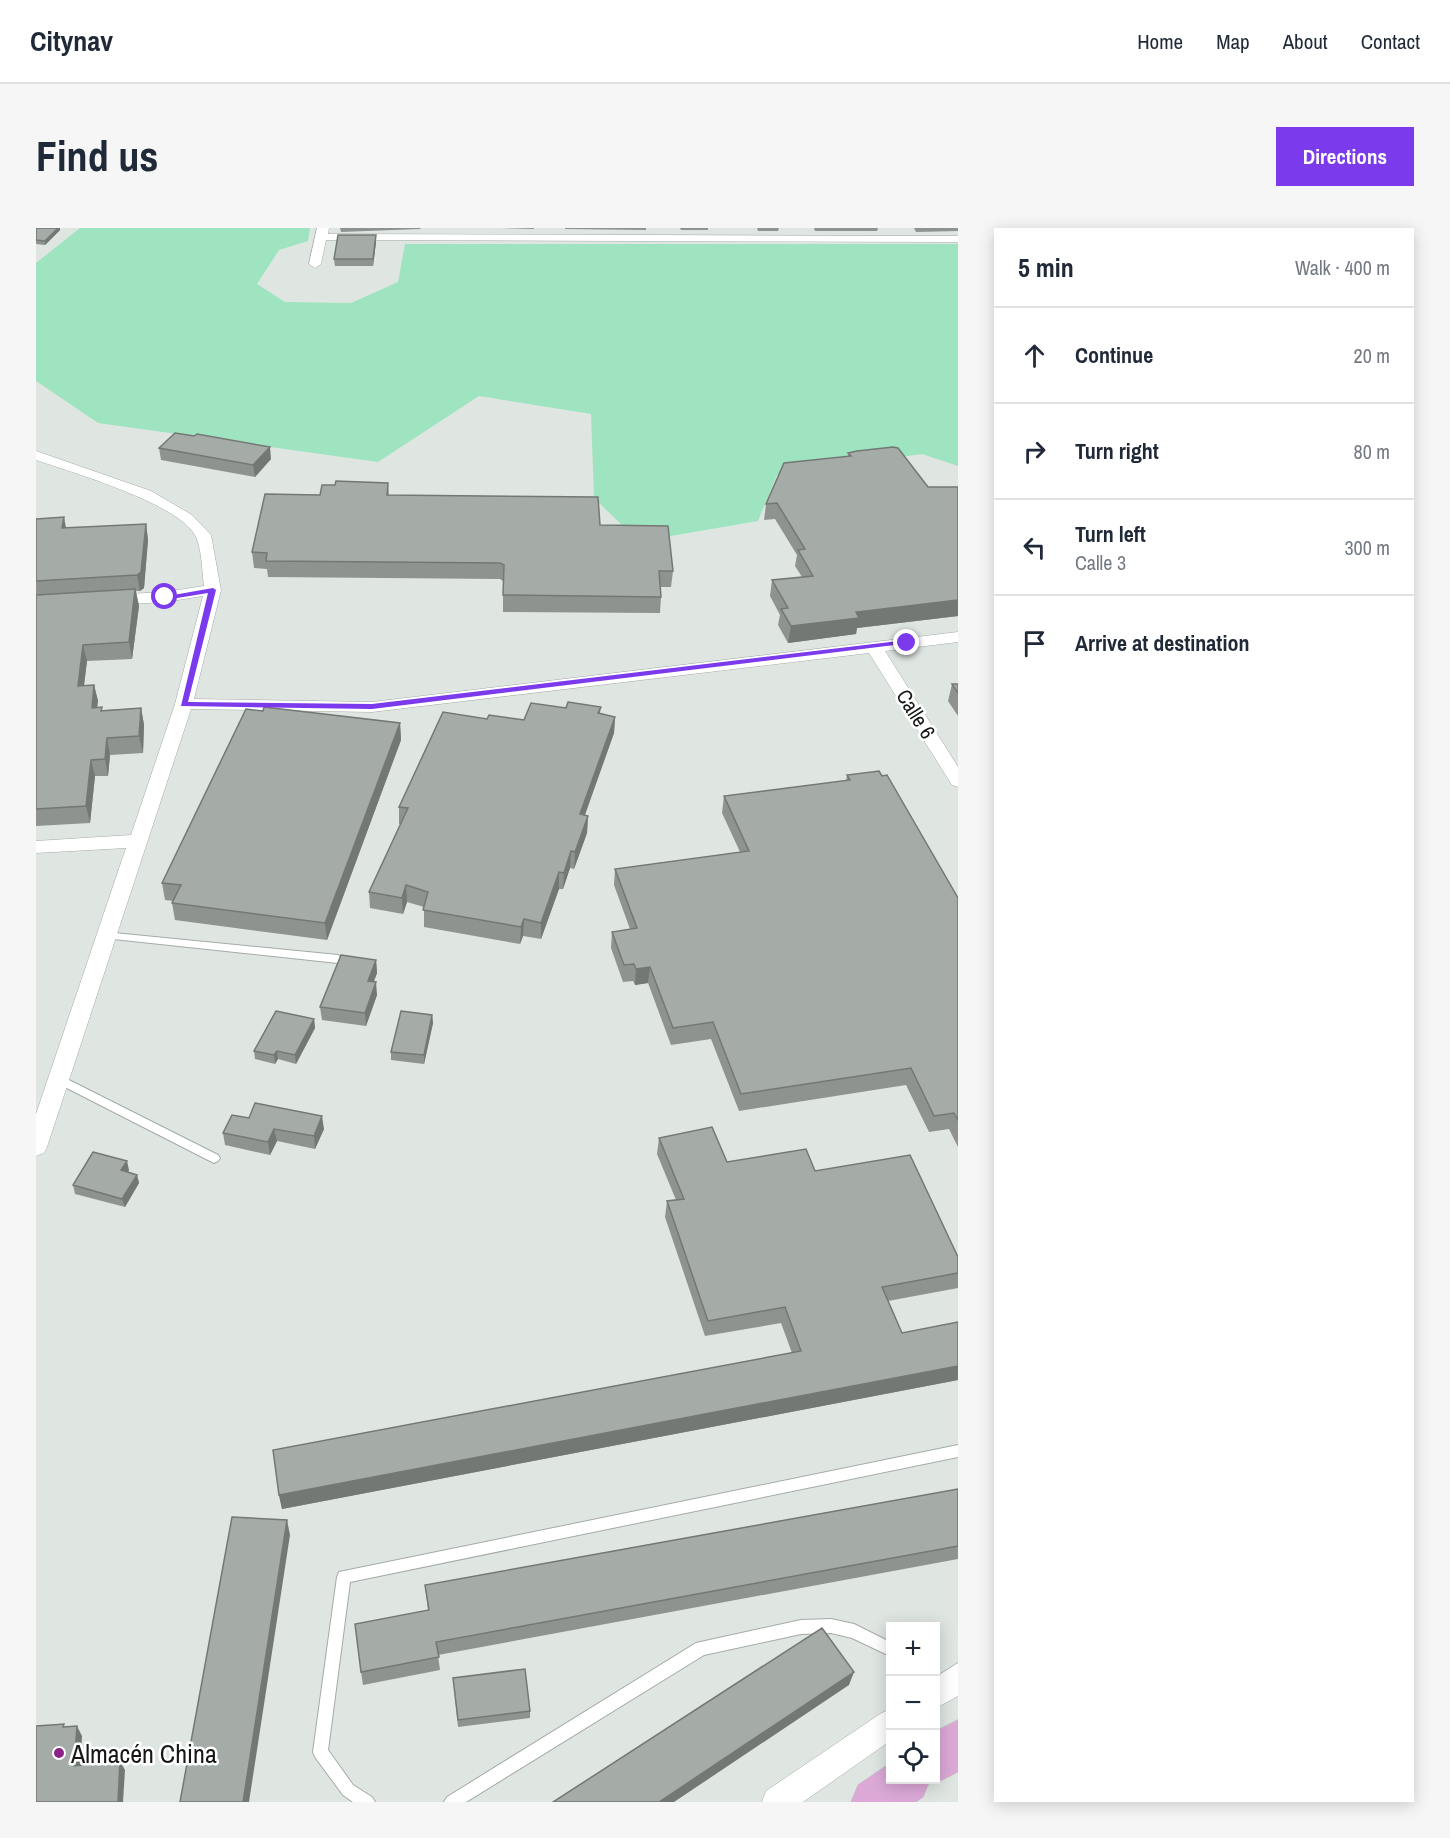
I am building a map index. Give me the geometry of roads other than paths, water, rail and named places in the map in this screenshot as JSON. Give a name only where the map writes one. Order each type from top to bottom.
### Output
[{"type":"main road","points":[[940,1756],[958,1743]]},
{"type":"main road","points":[[875,1802],[899,1784]]},
{"type":"street","points":[[315,264],[322,232],[897,233],[958,239]]},
{"type":"street","points":[[36,455],[146,494],[187,518],[203,535],[213,590],[184,704],[139,841],[104,935],[36,1147]]},
{"type":"street","points":[[95,601],[165,597],[213,590]]},
{"type":"street","points":[[184,704],[372,706],[958,637]]},
{"type":"street","name":"Calle 6","points":[[874,647],[958,781]]},
{"type":"street","points":[[36,847],[139,841]]},
{"type":"street","points":[[940,1690],[958,1678]]},
{"type":"street","points":[[777,1802],[886,1727]]},
{"type":"lane","points":[[104,935],[338,959]]},
{"type":"lane","points":[[59,1079],[214,1158]]},
{"type":"lane","points":[[367,1802],[348,1790],[320,1752],[344,1577],[958,1451]]},
{"type":"lane","points":[[452,1802],[701,1648],[801,1627],[831,1626],[854,1631],[886,1647]]},
{"type":"place","name":"Almacén China","points":[[59,1753]]}]
